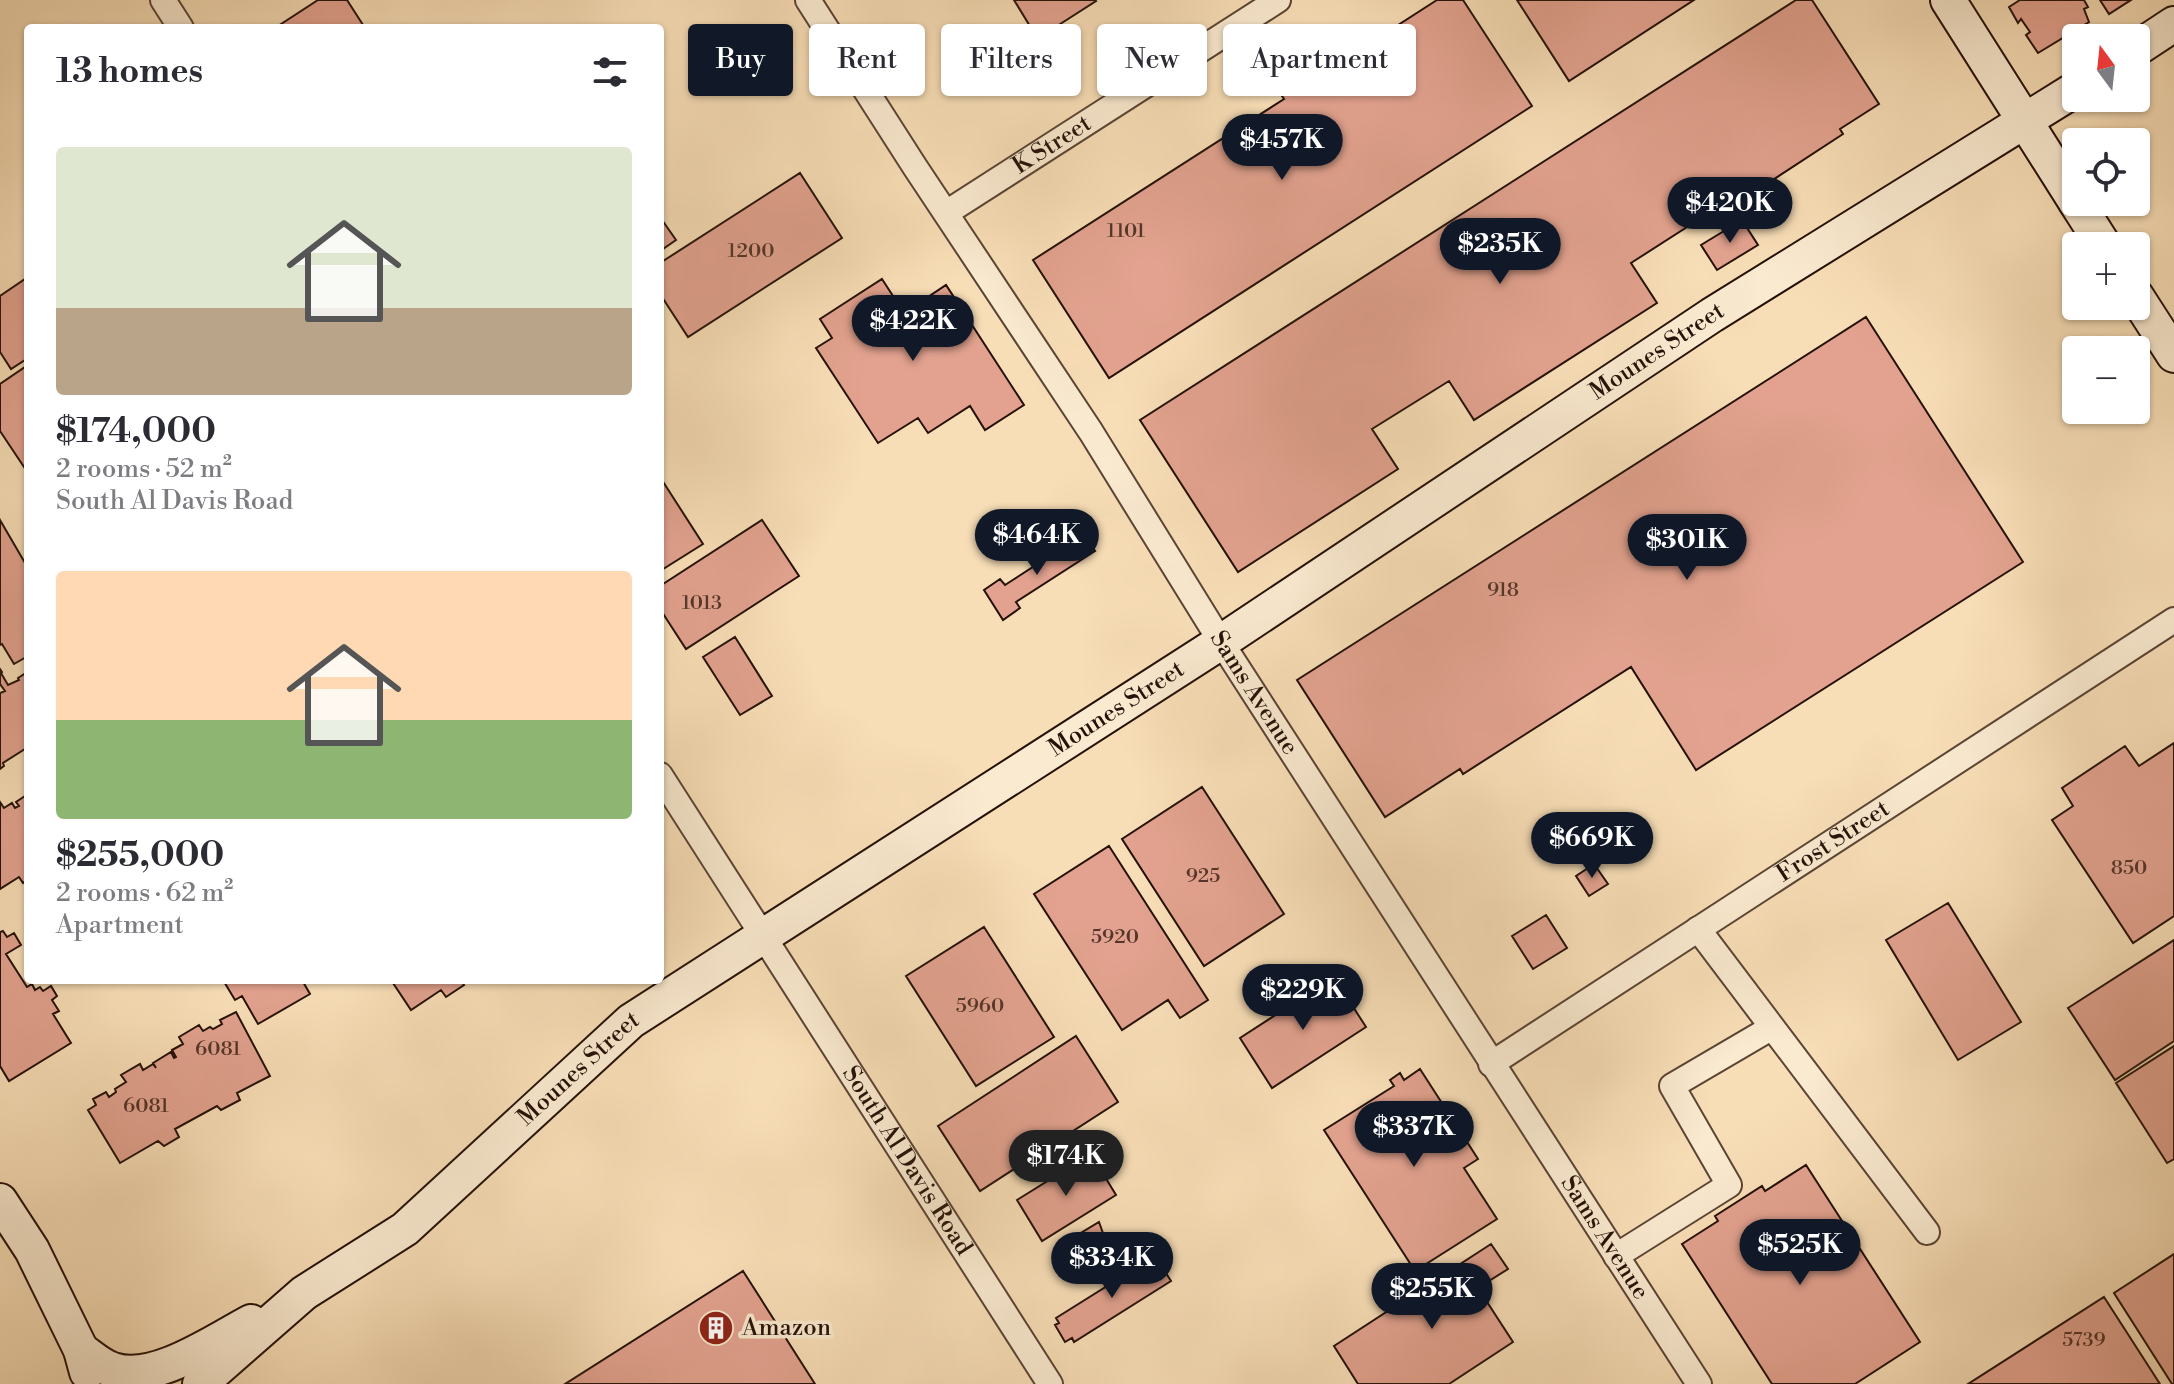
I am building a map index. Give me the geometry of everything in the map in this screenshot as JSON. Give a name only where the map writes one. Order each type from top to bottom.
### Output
[{"type":"main road","points":[[1948,0],[2062,180]]},
{"type":"main road","points":[[2150,40],[2174,24]]},
{"type":"main road","name":"Mounes Street","points":[[200,1384],[304,1293],[405,1229],[631,1021],[1221,642],[1712,315],[2062,98]]},
{"type":"main road","points":[[2150,318],[2174,355]]},
{"type":"main road","points":[[0,1201],[32,1250],[81,1350],[91,1384]]},
{"type":"main road","points":[[81,1350],[111,1370],[136,1374],[167,1366],[304,1293]]},
{"type":"street","points":[[163,0],[178,24]]},
{"type":"street","name":"Sams Avenue","points":[[808,0],[1091,432],[1221,642],[1699,1384]]},
{"type":"street","name":"K Street","points":[[946,213],[1278,0]]},
{"type":"street","name":"Frost Street","points":[[1491,1064],[2174,620]]},
{"type":"street","name":"South Al Davis Road","points":[[664,781],[1050,1384]]},
{"type":"street","points":[[1698,929],[1927,1232]]},
{"type":"street","points":[[1616,1256],[1729,1185],[1672,1086],[1771,1028]]},
{"type":"building","points":[[318,0],[347,0],[362,24],[281,24]]},
{"type":"building","points":[[1014,0],[1096,1],[1060,24],[1029,24]]},
{"type":"building","points":[[1437,0],[1463,0],[1532,106],[1109,378],[1033,260],[1284,99],[1282,96],[1416,96],[1416,24],[1400,24]]},
{"type":"building","points":[[1517,0],[1694,0],[1569,81]]},
{"type":"building","points":[[1796,0],[1812,0],[1879,104],[1840,129],[1843,134],[1730,208],[1726,202],[1631,263],[1657,303],[1474,420],[1449,381],[1372,429],[1398,469],[1238,572],[1140,420]]},
{"type":"building","points":[[2020,0],[2084,0],[2089,22],[2062,24],[2062,38],[2038,53],[2026,35],[2030,32],[2021,19],[2018,23],[2009,7]]},
{"type":"building","points":[[2100,0],[2131,0],[2109,14]]},
{"type":"building","points":[[800,173],[842,238],[688,337],[664,300],[664,260]]},
{"type":"building","points":[[1742,220],[1758,245],[1717,270],[1701,245]]},
{"type":"building","points":[[664,223],[676,240],[664,248]]},
{"type":"building","points":[[882,279],[904,313],[946,285],[1024,405],[985,430],[970,406],[928,433],[918,418],[878,443],[816,348],[832,338],[820,319]]},
{"type":"building","points":[[24,280],[24,361],[11,369],[0,352],[0,296]]},
{"type":"building","points":[[1866,317],[2023,562],[1696,770],[1631,667],[1463,774],[1460,769],[1385,817],[1297,680]]},
{"type":"building","points":[[24,368],[24,467],[0,431],[0,384]]},
{"type":"building","points":[[664,483],[703,544],[664,568]]},
{"type":"building","points":[[0,520],[24,561],[24,658],[14,664],[0,645]]},
{"type":"building","points":[[762,520],[799,576],[686,649],[664,615],[664,583]]},
{"type":"building","points":[[1084,534],[1095,551],[1016,602],[1020,608],[1003,620],[984,590],[1000,579],[1005,585]]},
{"type":"building","points":[[735,637],[772,696],[740,715],[703,657]]},
{"type":"building","points":[[0,669],[8,685],[24,674],[24,750],[3,763],[0,769],[0,693],[5,691],[0,684]]},
{"type":"building","points":[[2174,743],[2174,916],[2133,943],[2052,820],[2073,806],[2062,788],[2125,746],[2139,766]]},
{"type":"building","points":[[1202,787],[1284,914],[1204,966],[1122,839]]},
{"type":"building","points":[[24,797],[24,882],[19,877],[0,889],[0,802],[4,808],[12,803],[15,808],[19,806],[16,802]]},
{"type":"building","points":[[1109,846],[1208,1000],[1180,1018],[1168,1000],[1122,1030],[1034,894]]},
{"type":"building","points":[[1594,864],[1608,884],[1589,896],[1576,876]]},
{"type":"building","points":[[1948,903],[2021,1022],[1958,1060],[1886,940]]},
{"type":"building","points":[[1546,915],[1567,948],[1533,969],[1512,936]]},
{"type":"building","points":[[984,927],[1054,1037],[976,1086],[906,976]]},
{"type":"building","points":[[3,931],[7,937],[14,933],[21,945],[6,954],[24,984],[27,987],[32,984],[35,990],[40,987],[43,991],[51,986],[57,996],[52,1000],[59,1011],[53,1014],[71,1043],[9,1081],[0,1066],[0,932]]},
{"type":"building","points":[[2174,940],[2174,1041],[2115,1080],[2068,1008]]},
{"type":"building","points":[[1334,977],[1366,1027],[1272,1088],[1240,1038]]},
{"type":"building","points":[[225,984],[304,984],[310,994],[258,1024],[242,996],[235,1000]]},
{"type":"building","points":[[394,984],[464,985],[446,997],[441,990],[411,1010]]},
{"type":"building","points":[[236,1012],[270,1076],[237,1093],[240,1100],[221,1110],[217,1106],[175,1129],[179,1137],[164,1146],[158,1141],[120,1163],[88,1110],[96,1105],[93,1099],[106,1092],[109,1097],[116,1092],[115,1089],[126,1082],[121,1075],[140,1064],[143,1070],[153,1064],[156,1068],[153,1063],[171,1052],[176,1057],[172,1050],[183,1044],[179,1037],[199,1025],[203,1031],[210,1027],[213,1029],[222,1024],[220,1020]]},
{"type":"building","points":[[1076,1036],[1118,1102],[980,1191],[938,1126]]},
{"type":"building","points":[[2174,1046],[2174,1159],[2167,1163],[2116,1083]]},
{"type":"building","points":[[1420,1069],[1478,1159],[1464,1168],[1497,1219],[1415,1271],[1324,1130],[1394,1086],[1390,1080],[1400,1073],[1404,1080]]},
{"type":"building","points":[[1091,1154],[1116,1195],[1042,1241],[1017,1200]]},
{"type":"building","points":[[1806,1165],[1920,1342],[1855,1384],[1772,1384],[1682,1244],[1718,1221],[1715,1216],[1762,1186],[1765,1191]]},
{"type":"building","points":[[1099,1222],[1104,1236],[1068,1259],[1061,1245]]},
{"type":"building","points":[[1491,1244],[1508,1269],[1478,1288],[1513,1342],[1449,1384],[1358,1384],[1334,1346]]},
{"type":"building","points":[[2174,1254],[2174,1384],[2172,1384],[2114,1293]]},
{"type":"building","points":[[1155,1256],[1171,1281],[1074,1342],[1072,1338],[1065,1342],[1055,1325],[1059,1323],[1056,1318]]},
{"type":"building","name":"Amazon","points":[[743,1271],[815,1384],[565,1384]]},
{"type":"building","points":[[2104,1297],[2160,1384],[1968,1384]]},
{"type":"place","name":"Amazon","points":[[716,1328]]}]
